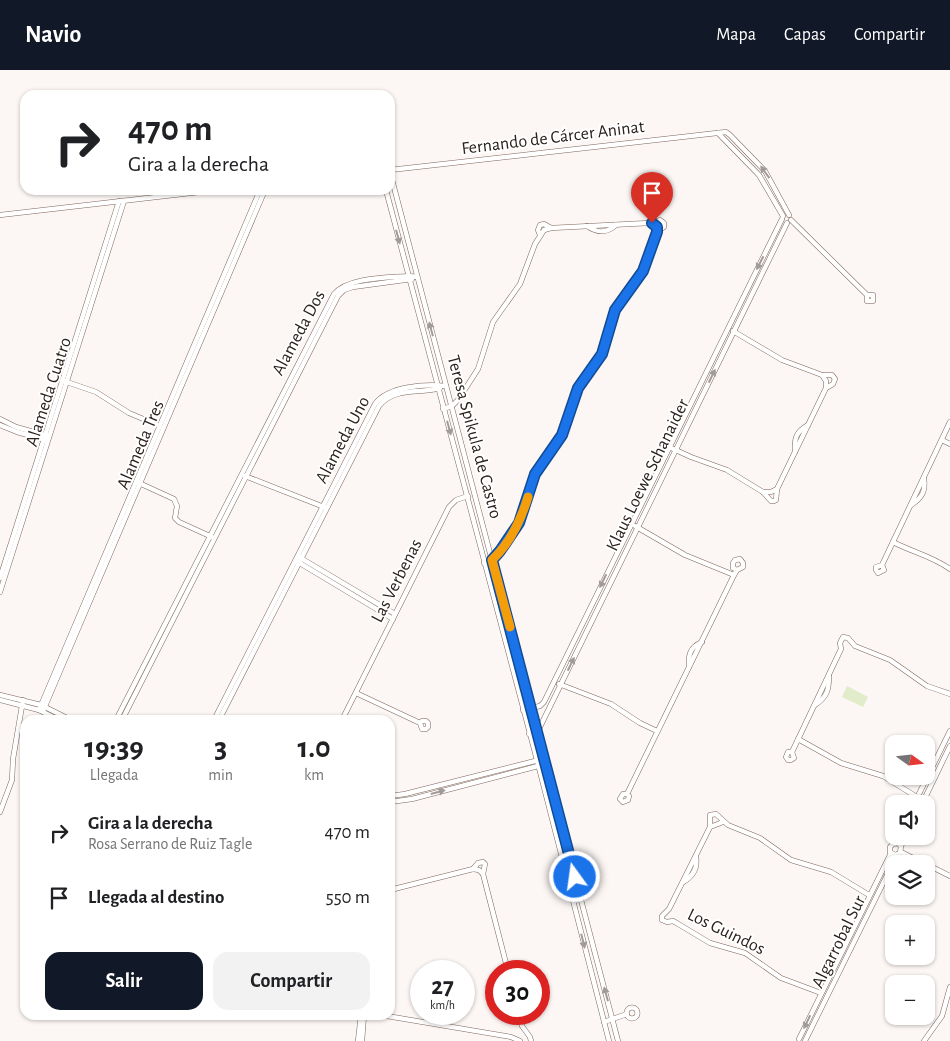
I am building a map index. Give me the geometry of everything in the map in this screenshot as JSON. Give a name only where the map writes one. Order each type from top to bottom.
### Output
[{"type":"street","name":"Fernando de Cárcer Aninat","points":[[395,170],[718,133]]},
{"type":"street","points":[[718,133],[729,134],[762,168],[789,214],[789,222]]},
{"type":"street","points":[[718,133],[758,175],[783,218],[867,296]]},
{"type":"street","name":"Teresa Spikula de Castro","points":[[395,191],[538,730],[618,1041]]},
{"type":"street","points":[[0,215],[174,195]]},
{"type":"street","name":"Alameda Tres","points":[[162,426],[258,195]]},
{"type":"street","name":"Alameda Tres","points":[[42,708],[263,195]]},
{"type":"street","name":"Teresa Spikula de Castro","points":[[387,195],[609,1041]]},
{"type":"street","name":"Alameda Cuatro","points":[[0,578],[122,201]]},
{"type":"street","points":[[783,218],[786,214],[789,214]]},
{"type":"street","name":"Klaus Loewe Schanaider","points":[[532,708],[543,704],[727,328],[783,218]]},
{"type":"street","points":[[444,409],[452,406],[458,400],[480,365],[493,322],[520,284],[540,235],[538,228],[540,225],[544,224],[551,228],[587,226],[602,232],[616,225],[652,223],[660,220],[664,223],[664,227],[657,232]]},
{"type":"street","name":"Klaus Loewe Schanaider","points":[[538,730],[789,222]]},
{"type":"street","points":[[484,563],[492,560],[500,551],[519,523],[535,474],[562,435],[578,388],[602,354],[615,310],[643,271],[657,232],[657,227],[652,223]]},
{"type":"street","name":"Alameda Dos","points":[[119,715],[244,475],[336,291],[350,283],[417,277]]},
{"type":"street","points":[[727,328],[778,358],[822,375],[832,375],[835,379],[833,384],[826,388]]},
{"type":"street","points":[[669,447],[726,470],[763,492],[771,501],[774,501],[777,498],[777,489],[795,452],[796,436],[808,425],[826,388],[826,381],[822,375]]},
{"type":"street","points":[[65,381],[96,392],[129,413],[162,426]]},
{"type":"street","name":"Alameda Uno","points":[[217,715],[325,507],[373,408],[380,398],[396,390],[446,386]]},
{"type":"street","points":[[0,419],[46,438]]},
{"type":"street","points":[[882,565],[910,505],[923,494],[924,478],[950,422]]},
{"type":"street","points":[[0,425],[12,431],[46,438]]},
{"type":"street","name":"Alameda Cuatro","points":[[0,592],[46,438]]},
{"type":"street","points":[[942,440],[950,444]]},
{"type":"street","points":[[244,475],[325,507]]},
{"type":"street","points":[[138,482],[174,499],[177,506],[175,518],[179,522],[212,537]]},
{"type":"street","points":[[763,492],[771,492],[777,489]]},
{"type":"street","name":"Las Verbenas","points":[[345,715],[451,505],[456,500],[474,494]]},
{"type":"street","points":[[631,524],[685,555],[734,575]]},
{"type":"street","name":"Alameda Dos","points":[[124,715],[212,537]]},
{"type":"street","points":[[893,542],[934,559],[950,569]]},
{"type":"street","points":[[298,559],[394,616]]},
{"type":"street","name":"Alameda Uno","points":[[221,715],[298,559]]},
{"type":"street","points":[[627,794],[689,667],[690,651],[702,642],[737,570]]},
{"type":"street","points":[[792,752],[815,705],[828,692],[829,675],[841,649],[840,641],[843,637],[848,638],[853,645],[890,660],[927,686],[950,694]]},
{"type":"street","points":[[841,649],[853,645]]},
{"type":"street","points":[[554,681],[611,704],[640,723],[657,731]]},
{"type":"street","points":[[356,693],[420,723]]},
{"type":"street","points":[[0,694],[59,715]]},
{"type":"street","points":[[0,700],[23,703]]},
{"type":"street","points":[[21,715],[23,703]]},
{"type":"street","points":[[42,708],[52,715]]},
{"type":"street","points":[[523,710],[532,708]]},
{"type":"street","points":[[0,812],[12,780],[13,759],[20,720]]},
{"type":"street","points":[[529,734],[538,730]]},
{"type":"street","points":[[918,795],[950,731]]},
{"type":"street","points":[[798,739],[841,763],[883,776],[914,795]]},
{"type":"street","points":[[926,795],[950,746]]},
{"type":"street","points":[[395,795],[545,761]]},
{"type":"street","points":[[395,801],[412,799],[537,763]]},
{"type":"street","name":"Los Guindos","points":[[723,822],[717,815],[712,814],[709,818],[710,827],[696,856],[697,864],[694,872],[691,877],[683,882],[669,909],[662,915],[662,919],[665,922],[673,922],[705,941],[745,953],[781,978],[821,993]]},
{"type":"street","points":[[710,827],[716,823],[723,822],[755,835],[791,860],[831,872],[869,895]]},
{"type":"street","name":"Algarrobal Sur","points":[[797,1040],[891,853],[890,847],[892,845]]},
{"type":"street","points":[[891,853],[899,854],[901,846]]},
{"type":"street","name":"Algarrobal Sur","points":[[805,1041],[899,854]]},
{"type":"street","points":[[473,869],[478,863],[484,863],[486,866],[483,874]]},
{"type":"street","points":[[935,868],[950,876]]},
{"type":"street","points":[[395,889],[473,869],[479,870],[483,874],[505,960]]},
{"type":"street","name":"Los Guindos","points":[[669,909],[673,922]]},
{"type":"street","points":[[576,914],[584,912]]},
{"type":"street","points":[[924,1041],[942,1016],[950,987]]},
{"type":"street","points":[[604,1022],[627,1014]]},
{"type":"street","points":[[395,1017],[511,1037],[520,1041]]},
{"type":"street","points":[[358,1041],[361,1020]]},
{"type":"street","points":[[362,1020],[362,1041]]},
{"type":"street","points":[[511,1037],[519,1033],[522,1026]]},
{"type":"street","points":[[522,1026],[531,1041]]},
{"type":"street","points":[[797,1040],[805,1041]]},
{"type":"green space","points":[[847,686],[868,697],[863,707],[842,697]]},
{"type":"slow traffic","points":[[510,627],[492,560],[497,556],[519,523],[528,497]]},
{"type":"route","points":[[575,877],[492,560],[497,556],[520,520],[535,474],[558,443],[566,427],[578,388],[604,350],[617,306],[645,267],[658,230],[655,224],[652,223]]}]
